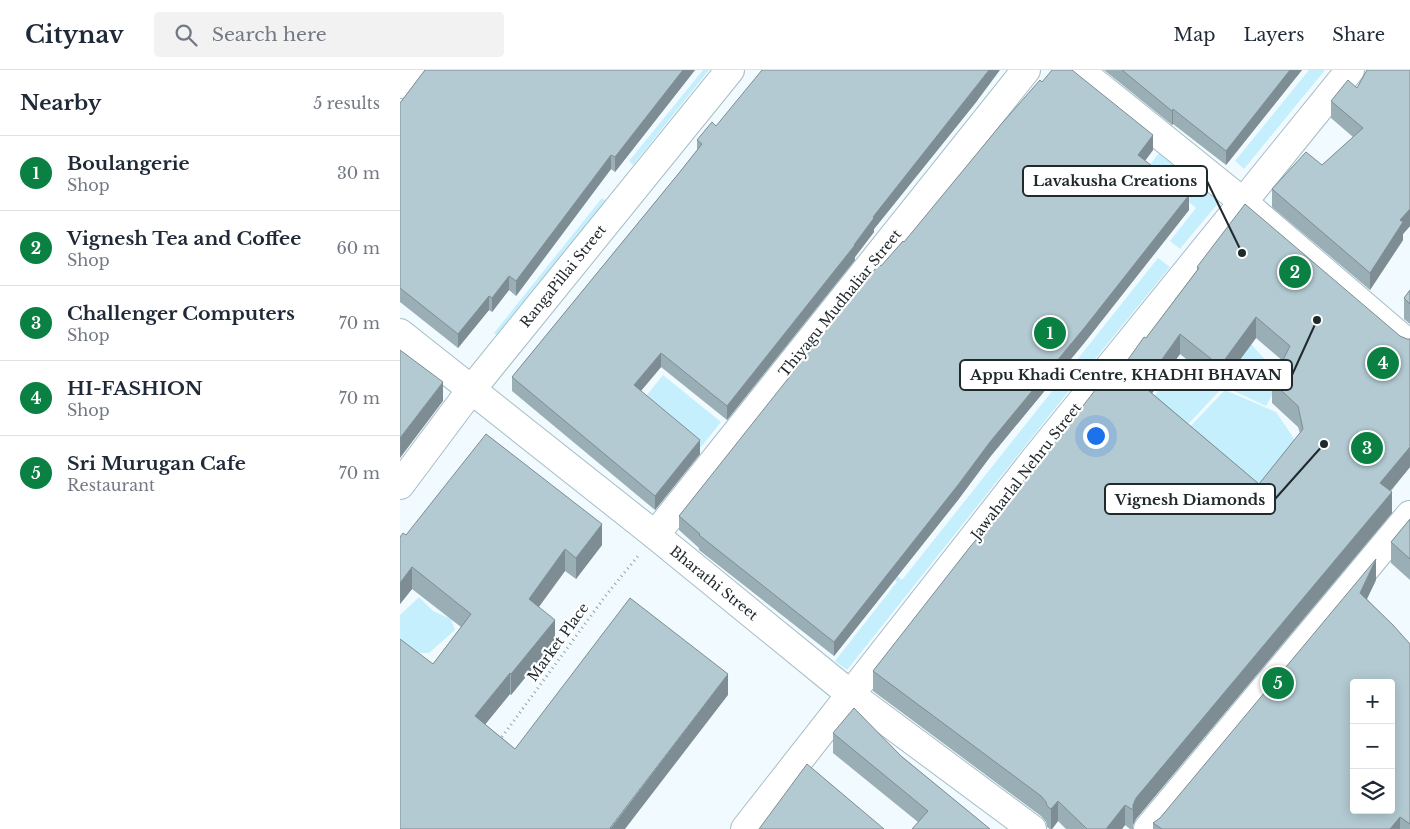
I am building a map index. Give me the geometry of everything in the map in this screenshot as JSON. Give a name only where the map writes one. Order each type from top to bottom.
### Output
[{"type":"street","points":[[400,84],[411,70]]},
{"type":"street","name":"RangaPillai Street","points":[[400,485],[471,390],[730,70]]},
{"type":"street","name":"Thiyagu Mudhaliar Street","points":[[655,535],[1026,70]]},
{"type":"street","points":[[1079,70],[1243,202],[1410,345]]},
{"type":"street","name":"Jawaharlal Nehru Street","points":[[745,829],[1041,452],[1350,70]]},
{"type":"street","name":"Bharathi Street","points":[[400,333],[655,535],[850,694],[1032,829]]},
{"type":"street","points":[[1148,829],[1410,515]]},
{"type":"path","name":"Market Place","points":[[494,749],[607,594],[655,535]]},
{"type":"shaded area","points":[[703,70],[709,70],[633,165],[629,161]]},
{"type":"shaded area","points":[[1309,70],[1325,70],[1244,169],[1235,161]]},
{"type":"shaded area","points":[[1159,153],[1219,202],[1180,249],[1170,241],[1196,208],[1148,167]]},
{"type":"shaded area","points":[[602,198],[606,201],[498,336],[494,333]]},
{"type":"shaded area","points":[[1158,258],[1170,267],[847,670],[835,661],[897,582],[823,524],[826,520],[902,580]]},
{"type":"shaded area","points":[[1251,344],[1282,378],[1266,406],[1223,386]]},
{"type":"shaded area","points":[[1179,358],[1221,389],[1179,434],[1148,406]]},
{"type":"shaded area","points":[[663,375],[721,422],[701,447],[643,400]]},
{"type":"shaded area","points":[[1225,390],[1276,412],[1301,449],[1260,500],[1182,435]]},
{"type":"shaded area","points":[[419,597],[433,611],[451,619],[455,630],[429,653],[416,653],[400,646],[400,615]]},
{"type":"building","points":[[425,70],[683,70],[615,157],[611,155],[516,281],[509,276],[492,298],[489,296],[458,334],[400,288],[400,103]]},
{"type":"building","points":[[762,70],[989,70],[873,217],[855,245],[727,406],[661,353],[634,385],[700,440],[655,496],[512,377],[702,144],[697,140],[712,122],[716,126]]},
{"type":"building","points":[[1052,70],[1072,70],[1153,135],[1138,155],[1189,195],[1085,327],[990,442],[834,642],[699,535],[679,516],[879,264],[881,266],[904,242],[1003,122],[1040,80],[1042,82]]},
{"type":"building","points":[[1122,70],[1290,70],[1226,151],[1173,109],[1172,111]]},
{"type":"building","points":[[1367,70],[1410,70],[1410,209],[1400,220],[1403,222],[1370,273],[1272,189],[1306,152],[1322,165],[1363,128],[1331,101],[1348,80],[1357,88]]},
{"type":"building","points":[[1245,204],[1400,336],[1410,339],[1410,447],[1380,483],[1392,492],[1136,798],[1133,810],[1125,805],[1106,829],[1087,829],[1058,801],[1051,809],[1041,796],[873,671],[1116,363],[1122,368],[1199,268],[1197,267]],"holes":[[[1256,317],[1290,346],[1272,382],[1298,406],[1303,429],[1259,484],[1143,386],[1180,334],[1220,366]]]},
{"type":"building","points":[[1410,290],[1410,304],[1404,298]]},
{"type":"building","points":[[400,350],[443,382],[400,438]]},
{"type":"building","points":[[486,434],[602,524],[576,558],[565,549],[529,599],[555,620],[475,716],[515,749],[630,598],[728,674],[611,829],[400,829],[400,639],[433,664],[471,614],[412,567],[400,583],[400,537],[403,533],[406,535]]},
{"type":"building","points":[[1410,519],[1410,559],[1391,542]]},
{"type":"building","points":[[1376,559],[1360,593],[1410,644],[1410,824],[1400,817],[1390,829],[1162,829],[1153,823],[1160,818]]},
{"type":"building","points":[[854,708],[901,756],[990,829],[912,829],[928,811],[833,733]]},
{"type":"building","points":[[807,764],[884,829],[759,829]]},
{"type":"place","name":"Lavakusha Creations","points":[[1242,253]]},
{"type":"place","name":"Vignesh Tea and Coffee","points":[[1295,272]]},
{"type":"place","name":"Appu Khadi Centre, KHADHI BHAVAN","points":[[1317,320]]},
{"type":"place","name":"Boulangerie","points":[[1050,333]]},
{"type":"place","name":"HI-FASHION","points":[[1383,363]]},
{"type":"place","name":"Vignesh Diamonds","points":[[1324,444]]},
{"type":"place","name":"Challenger Computers","points":[[1367,448]]},
{"type":"place","name":"Sri Murugan Cafe","points":[[1278,683]]}]
